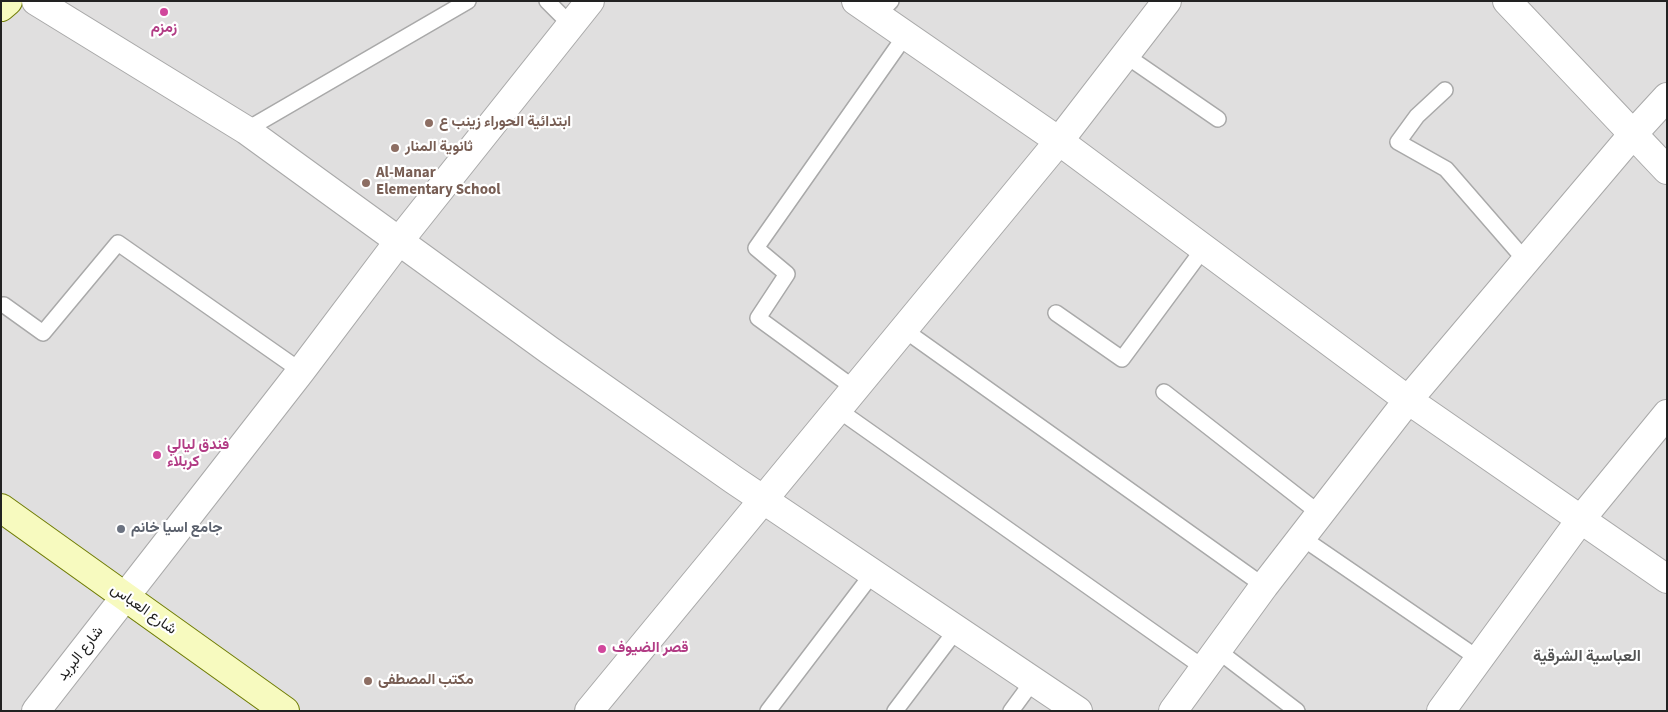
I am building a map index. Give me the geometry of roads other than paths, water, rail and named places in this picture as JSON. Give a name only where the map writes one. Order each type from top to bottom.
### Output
[{"type":"main road","points":[[1,7],[8,1]]},
{"type":"main road","name":"شارع العباس","points":[[1,508],[285,711]]},
{"type":"street","points":[[36,1],[246,130],[557,356],[763,499],[1078,711]]},
{"type":"street","name":"شارع البريد","points":[[36,711],[126,598],[301,371],[399,240],[590,1]]},
{"type":"street","points":[[589,711],[1059,140],[1167,1]]},
{"type":"street","points":[[1507,1],[1667,170]]},
{"type":"street","points":[[875,6],[906,36],[1059,140],[1408,400],[1667,579]]},
{"type":"street","points":[[1173,711],[1319,513],[1408,400],[1633,134],[1667,97]]},
{"type":"street","points":[[1441,711],[1581,519],[1667,414]]},
{"type":"lane","points":[[246,130],[468,1]]},
{"type":"lane","points":[[547,1],[571,25]]},
{"type":"lane","points":[[854,388],[758,318],[787,274],[756,248],[906,36]]},
{"type":"lane","points":[[1125,55],[1218,118]]},
{"type":"lane","points":[[1445,90],[1417,116],[1398,142],[1446,169],[1526,261]]},
{"type":"lane","points":[[4,305],[43,333],[118,243],[301,371]]},
{"type":"lane","points":[[1056,313],[1122,359],[1204,248]]},
{"type":"lane","points":[[903,329],[1264,586]]},
{"type":"lane","points":[[1164,392],[1319,513]]},
{"type":"lane","points":[[837,409],[1210,659],[1297,711]]},
{"type":"lane","points":[[1301,537],[1479,659]]},
{"type":"lane","points":[[768,711],[873,573]]},
{"type":"lane","points":[[895,711],[957,630]]},
{"type":"lane","points":[[1011,711],[1033,681]]},
{"type":"place","name":"زمزم","points":[[164,12]]},
{"type":"place","name":"ابتدائية الحوراء زينب ع","points":[[429,123]]},
{"type":"place","name":"ثانوية المنار","points":[[395,148]]},
{"type":"place","name":"Al-Manar Elementary School","points":[[366,183]]},
{"type":"place","name":"فندق ليالي كربلاء","points":[[157,455]]},
{"type":"place","name":"جامع اسيا خانم","points":[[121,529]]},
{"type":"place","name":"قصر الضيوف","points":[[602,649]]},
{"type":"place","name":"مكتب المصطفى","points":[[368,681]]},
{"type":"district","name":"العباسية الشرقية","points":[[1587,657]]}]
